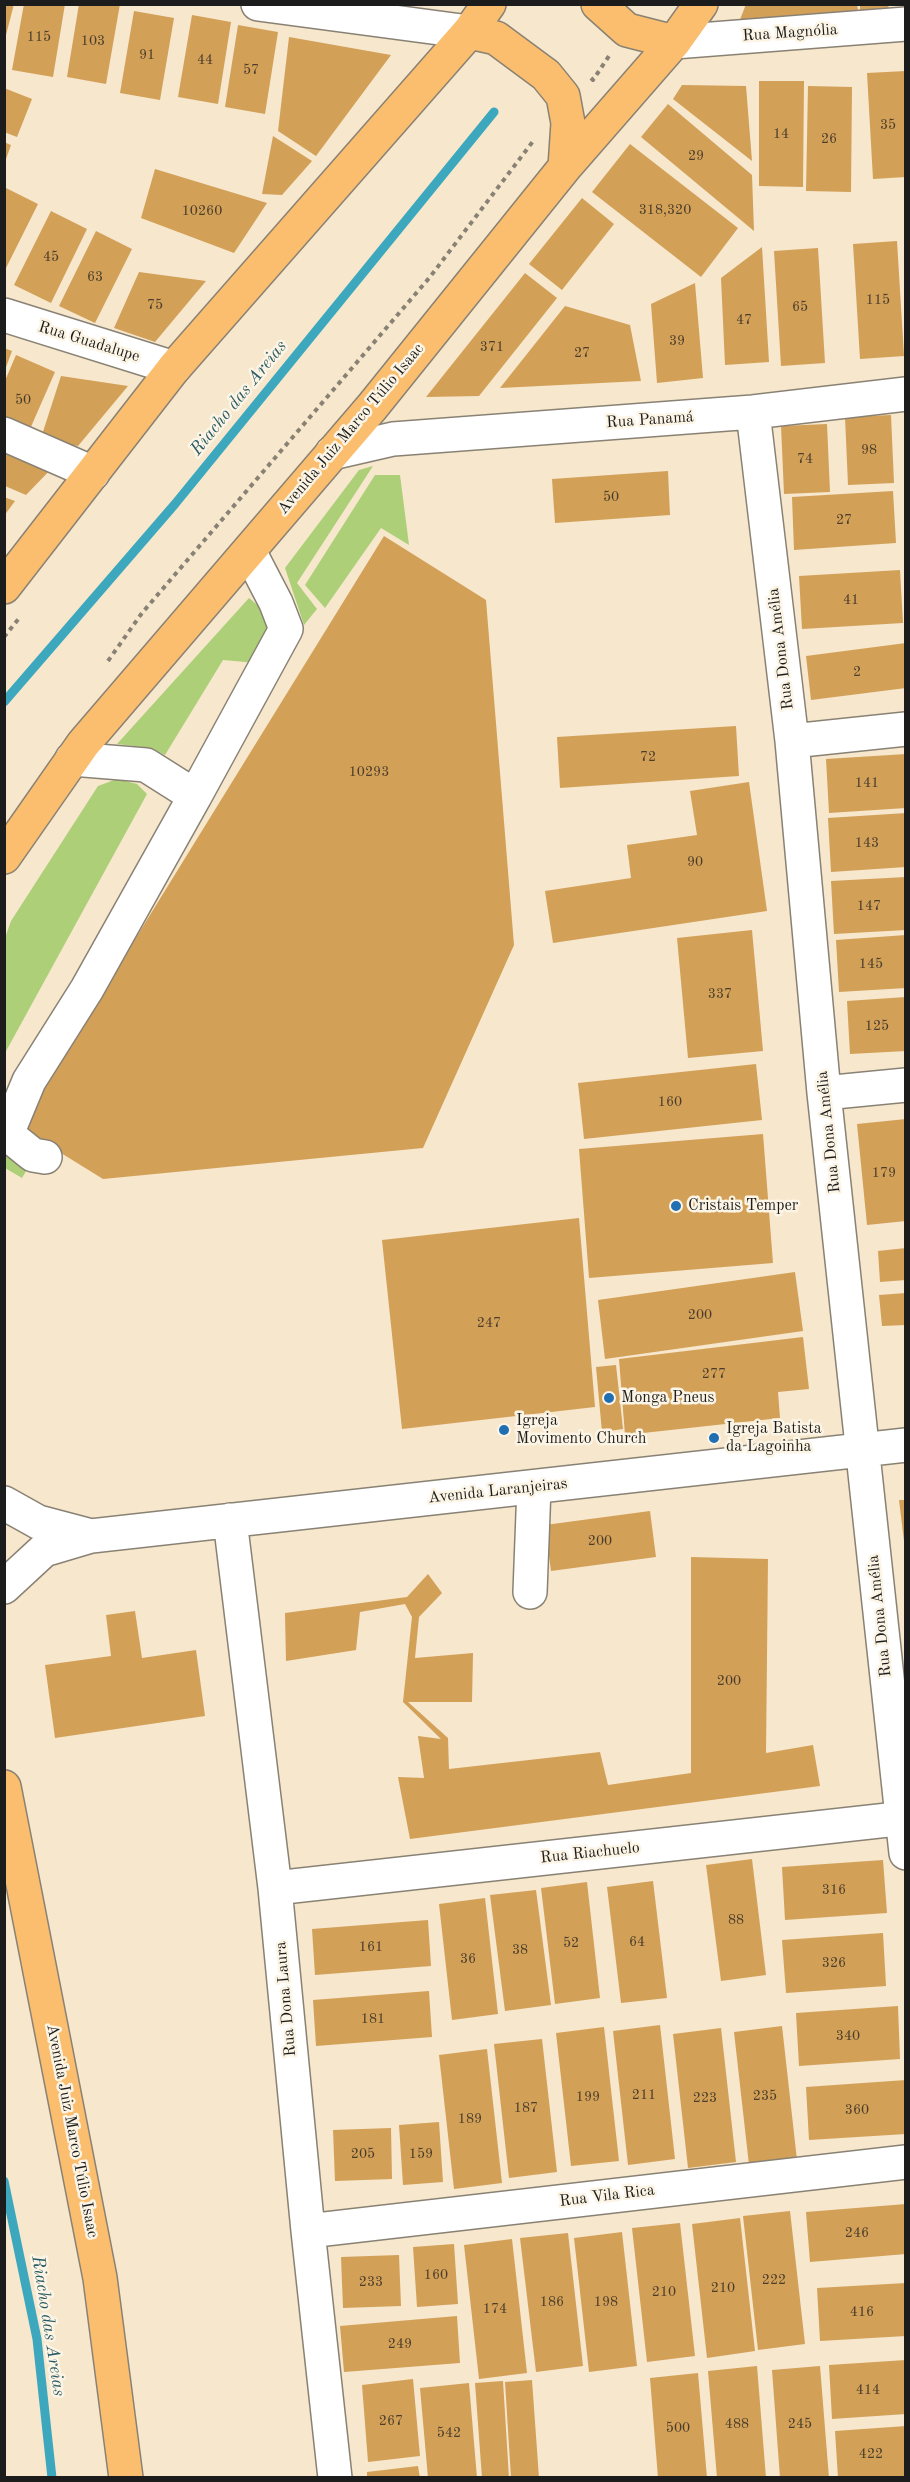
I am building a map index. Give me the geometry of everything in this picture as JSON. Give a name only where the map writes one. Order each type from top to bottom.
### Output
[{"type":"main road","points":[[15,598],[93,474],[174,368],[469,32],[489,4]]},
{"type":"main road","points":[[598,4],[627,30],[674,42]]},
{"type":"main road","name":"Avenida Juiz Marco Túlio Isaac","points":[[4,857],[72,759],[372,407],[565,167],[674,42],[701,4]]},
{"type":"main road","points":[[469,32],[496,38],[546,75],[563,96],[568,123],[565,167]]},
{"type":"main road","name":"Avenida Juiz Marco Túlio Isaac","points":[[4,1787],[100,2278],[126,2478]]},
{"type":"street","points":[[258,4],[469,32]]},
{"type":"street","name":"Rua Magnólia","points":[[674,42],[906,24]]},
{"type":"street","name":"Rua Guadalupe","points":[[4,315],[174,368]]},
{"type":"street","name":"Rua Panamá","points":[[332,453],[393,439],[753,412],[906,394]]},
{"type":"street","points":[[372,407],[393,439]]},
{"type":"street","name":"Rua Dona Amélia","points":[[753,412],[792,741],[824,1094],[906,1853]]},
{"type":"street","points":[[4,434],[93,474]]},
{"type":"street","points":[[45,1157],[33,1155],[7,1134],[29,1081],[87,989],[286,629],[276,603],[249,551]]},
{"type":"street","points":[[792,741],[906,729]]},
{"type":"street","points":[[72,759],[146,765],[195,796]]},
{"type":"street","points":[[824,1094],[906,1085]]},
{"type":"street","name":"Avenida Laranjeiras","points":[[4,1587],[44,1550],[91,1536],[906,1445]]},
{"type":"street","points":[[530,1592],[534,1487]]},
{"type":"street","name":"Avenida Laranjeiras","points":[[4,1503],[38,1522],[91,1536]]},
{"type":"street","name":"Rua Dona Laura","points":[[230,1520],[275,1888],[308,2231],[335,2478]]},
{"type":"street","name":"Rua Riachuelo","points":[[275,1888],[904,1818]]},
{"type":"street","name":"Rua Vila Rica","points":[[308,2231],[906,2162]]},
{"type":"path","points":[[584,73],[593,80],[627,30]]},
{"type":"path","points":[[101,670],[142,613],[430,277],[537,135]]},
{"type":"path","points":[[4,637],[15,598]]},
{"type":"green space","points":[[373,466],[297,583],[317,609],[304,625],[285,568],[359,470]]},
{"type":"green space","points":[[375,475],[400,475],[409,545],[381,528],[325,608],[305,585]]},
{"type":"green space","points":[[249,598],[273,618],[257,663],[223,660],[165,755],[152,748],[117,744]]},
{"type":"green space","points":[[117,779],[137,784],[147,794],[5,1053],[5,938],[11,921],[98,786]]},
{"type":"green space","points":[[4,1149],[29,1166],[22,1178],[5,1168]]},
{"type":"building","points":[[4,4],[14,4],[5,39],[4,39]]},
{"type":"building","points":[[24,4],[65,4],[53,77],[12,70]]},
{"type":"building","points":[[79,4],[120,4],[106,84],[67,77]]},
{"type":"building","points":[[746,4],[857,4],[859,17],[738,25]]},
{"type":"building","points":[[860,4],[888,4],[889,10],[860,12]]},
{"type":"building","points":[[134,11],[174,18],[160,100],[120,93]]},
{"type":"building","points":[[192,15],[231,22],[218,104],[178,97]]},
{"type":"building","points":[[238,25],[278,32],[265,114],[225,107]]},
{"type":"building","points":[[289,37],[391,55],[316,156],[278,131]]},
{"type":"building","points":[[906,71],[906,177],[873,179],[867,73]]},
{"type":"building","points":[[759,81],[804,81],[803,187],[759,186]]},
{"type":"building","points":[[682,85],[746,86],[752,161],[673,99]]},
{"type":"building","points":[[808,86],[852,87],[851,192],[806,191]]},
{"type":"building","points":[[4,88],[32,99],[17,137],[4,132]]},
{"type":"building","points":[[668,104],[752,175],[754,231],[641,137]]},
{"type":"building","points":[[273,136],[312,161],[282,195],[262,194]]},
{"type":"building","points":[[4,142],[11,145],[5,162],[4,162]]},
{"type":"building","points":[[630,144],[738,228],[701,277],[592,192]]},
{"type":"building","points":[[155,169],[267,203],[234,253],[141,218]]},
{"type":"building","points":[[4,187],[38,204],[4,272]]},
{"type":"building","points":[[582,198],[614,224],[562,290],[529,264]]},
{"type":"building","points":[[51,211],[87,229],[51,303],[14,285]]},
{"type":"building","points":[[96,231],[132,249],[95,323],[59,306]]},
{"type":"building","points":[[897,241],[904,356],[860,359],[853,244]]},
{"type":"building","points":[[762,247],[769,362],[725,365],[721,278]]},
{"type":"building","points":[[818,248],[825,363],[781,366],[774,251]]},
{"type":"building","points":[[139,272],[206,281],[155,342],[114,328]]},
{"type":"building","points":[[525,273],[557,298],[479,396],[426,397]]},
{"type":"building","points":[[695,283],[703,378],[657,383],[651,304]]},
{"type":"building","points":[[565,306],[630,325],[641,381],[500,388]]},
{"type":"building","points":[[4,348],[12,351],[5,370],[4,370]]},
{"type":"building","points":[[16,355],[55,372],[30,429],[4,418],[4,383]]},
{"type":"building","points":[[61,376],[128,386],[78,446],[40,441]]},
{"type":"building","points":[[891,415],[894,483],[848,485],[845,417]]},
{"type":"building","points":[[827,424],[830,492],[784,494],[781,426]]},
{"type":"building","points":[[5,444],[56,464],[26,495],[5,486]]},
{"type":"building","points":[[668,471],[670,515],[555,523],[552,479]]},
{"type":"building","points":[[893,491],[896,543],[794,550],[792,497]]},
{"type":"building","points":[[4,497],[15,501],[4,516]]},
{"type":"building","points":[[384,536],[486,600],[514,945],[423,1148],[103,1179],[19,1127]]},
{"type":"building","points":[[900,570],[903,623],[802,629],[799,576]]},
{"type":"building","points":[[906,643],[906,688],[811,700],[806,656]]},
{"type":"building","points":[[736,726],[739,776],[560,788],[557,737]]},
{"type":"building","points":[[906,754],[906,808],[829,813],[826,759]]},
{"type":"building","points":[[749,782],[767,911],[553,943],[545,891],[631,878],[627,845],[697,835],[690,791]]},
{"type":"building","points":[[906,813],[906,867],[831,872],[828,818]]},
{"type":"building","points":[[906,877],[906,930],[834,934],[831,881]]},
{"type":"building","points":[[752,930],[763,1051],[688,1058],[677,938]]},
{"type":"building","points":[[906,935],[906,988],[839,992],[836,940]]},
{"type":"building","points":[[906,997],[906,1051],[850,1054],[847,1001]]},
{"type":"building","points":[[756,1064],[762,1120],[584,1139],[578,1083]]},
{"type":"building","points":[[906,1119],[906,1221],[867,1225],[857,1124]]},
{"type":"building","name":"Cristais Temper","points":[[763,1134],[773,1263],[589,1278],[579,1149]]},
{"type":"building","points":[[579,1218],[595,1407],[402,1429],[382,1240]]},
{"type":"building","points":[[906,1248],[906,1280],[880,1282],[878,1251]]},
{"type":"building","points":[[795,1272],[803,1331],[605,1359],[598,1300]]},
{"type":"building","points":[[906,1293],[906,1325],[882,1326],[879,1295]]},
{"type":"building","points":[[803,1337],[809,1389],[778,1392],[780,1418],[625,1435],[619,1359]]},
{"type":"building","name":"Monga Pneus","points":[[616,1365],[623,1429],[602,1432],[596,1367]]},
{"type":"building","points":[[899,1500],[906,1500],[906,1541],[904,1541]]},
{"type":"building","points":[[650,1511],[656,1557],[551,1571],[545,1525]]},
{"type":"building","points":[[691,1557],[768,1559],[766,1753],[813,1745],[820,1786],[410,1839],[398,1777],[424,1778],[418,1736],[441,1739],[403,1702],[412,1617],[405,1604],[360,1612],[356,1650],[286,1661],[285,1613],[407,1597],[428,1574],[442,1593],[419,1617],[415,1658],[473,1653],[472,1702],[408,1702],[448,1738],[449,1769],[600,1752],[608,1785],[691,1773]]},
{"type":"building","points":[[135,1611],[142,1658],[196,1650],[205,1716],[55,1738],[45,1665],[111,1656],[106,1615]]},
{"type":"building","points":[[752,1859],[766,1975],[721,1981],[706,1865]]},
{"type":"building","points":[[883,1860],[887,1913],[785,1920],[782,1867]]},
{"type":"building","points":[[653,1881],[667,1998],[621,2003],[607,1887]]},
{"type":"building","points":[[587,1882],[600,1998],[555,2004],[541,1888]]},
{"type":"building","points":[[536,1890],[551,2005],[505,2011],[490,1895]]},
{"type":"building","points":[[485,1898],[498,2014],[452,2020],[439,1904]]},
{"type":"building","points":[[428,1920],[431,1966],[315,1975],[312,1929]]},
{"type":"building","points":[[883,1933],[886,1986],[786,1993],[782,1940]]},
{"type":"building","points":[[429,1991],[432,2037],[316,2046],[313,2000]]},
{"type":"building","points":[[898,2006],[900,2059],[799,2066],[796,2013]]},
{"type":"building","points":[[660,2025],[675,2159],[628,2165],[613,2031]]},
{"type":"building","points":[[782,2026],[797,2160],[749,2165],[734,2032]]},
{"type":"building","points":[[604,2027],[619,2161],[571,2166],[556,2033]]},
{"type":"building","points":[[721,2028],[736,2162],[688,2168],[673,2034]]},
{"type":"building","points":[[542,2039],[557,2172],[509,2178],[494,2044]]},
{"type":"building","points":[[487,2049],[502,2183],[454,2189],[439,2055]]},
{"type":"building","points":[[906,2080],[906,2134],[809,2140],[806,2087]]},
{"type":"building","points":[[439,2122],[443,2182],[403,2185],[399,2125]]},
{"type":"building","points":[[391,2128],[392,2179],[335,2181],[333,2130]]},
{"type":"building","points":[[906,2204],[906,2254],[810,2262],[806,2212]]},
{"type":"building","points":[[790,2211],[805,2344],[758,2350],[743,2216]]},
{"type":"building","points":[[740,2218],[755,2351],[707,2358],[692,2224]]},
{"type":"building","points":[[680,2223],[695,2356],[647,2362],[632,2228]]},
{"type":"building","points":[[622,2232],[637,2366],[589,2372],[574,2238]]},
{"type":"building","points":[[568,2233],[583,2366],[536,2372],[520,2238]]},
{"type":"building","points":[[512,2239],[527,2373],[479,2379],[464,2245]]},
{"type":"building","points":[[454,2244],[458,2304],[417,2307],[413,2247]]},
{"type":"building","points":[[399,2255],[401,2306],[343,2308],[341,2257]]},
{"type":"building","points":[[906,2283],[906,2336],[820,2341],[817,2288]]},
{"type":"building","points":[[457,2316],[460,2363],[344,2372],[340,2326]]},
{"type":"building","points":[[906,2360],[906,2414],[832,2419],[829,2365]]},
{"type":"building","points":[[757,2366],[766,2478],[717,2478],[708,2371]]},
{"type":"building","points":[[820,2366],[829,2478],[780,2478],[772,2370]]},
{"type":"building","points":[[698,2373],[707,2478],[658,2478],[650,2378]]},
{"type":"building","points":[[413,2379],[420,2456],[368,2462],[362,2385]]},
{"type":"building","points":[[532,2380],[539,2478],[511,2478],[505,2382]]},
{"type":"building","points":[[503,2381],[509,2478],[482,2478],[475,2383]]},
{"type":"building","points":[[469,2383],[477,2478],[428,2478],[420,2388]]},
{"type":"building","points":[[906,2426],[906,2478],[838,2478],[835,2431]]},
{"type":"building","points":[[418,2466],[420,2478],[367,2478],[367,2472]]},
{"type":"waterway","name":"Riacho das Areias","points":[[4,702],[175,504],[494,112]]},
{"type":"waterway","name":"Riacho das Areias","points":[[4,2181],[37,2339],[52,2478]]},
{"type":"place","name":"Cristais Temper","points":[[676,1206]]},
{"type":"place","name":"Monga Pneus","points":[[609,1398]]},
{"type":"place","name":"Igreja Movimento Church","points":[[504,1430]]},
{"type":"place","name":"Igreja Batista da Lagoinha","points":[[714,1438]]}]
